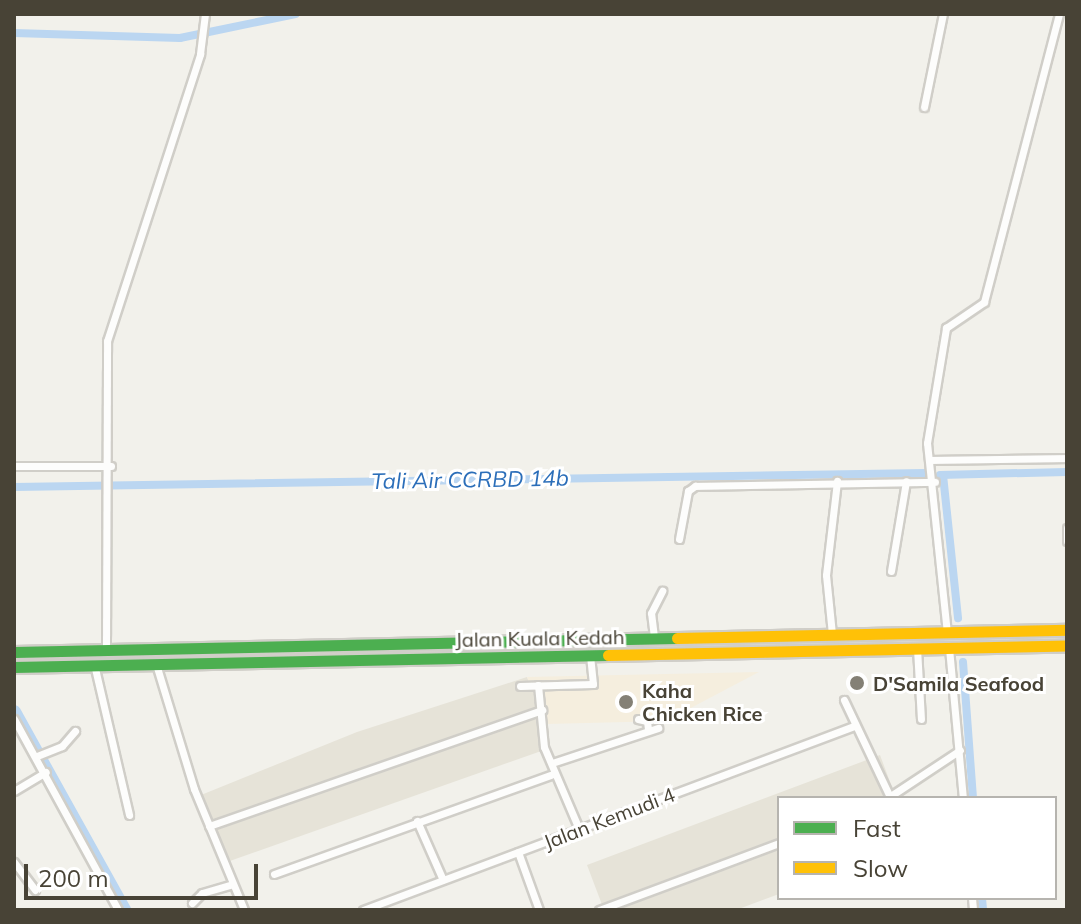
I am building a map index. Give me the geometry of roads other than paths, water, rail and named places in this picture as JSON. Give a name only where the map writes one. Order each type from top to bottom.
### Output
[{"type":"main road","name":"Jalan Kuala Kedah","points":[[14,652],[1067,630]]},
{"type":"main road","points":[[443,641],[444,657]]},
{"type":"main road","points":[[237,645],[243,661]]},
{"type":"main road","name":"Jalan Kuala Kedah","points":[[14,667],[1067,645]]},
{"type":"street","points":[[106,648],[111,469],[107,341],[205,37],[205,14]]},
{"type":"street","points":[[924,107],[943,14]]},
{"type":"street","points":[[950,633],[935,480],[927,443],[946,328],[984,302],[1059,14]]},
{"type":"street","points":[[932,463],[1067,458]]},
{"type":"street","points":[[14,466],[111,469]]},
{"type":"street","points":[[679,539],[693,486],[935,480]]},
{"type":"street","points":[[832,634],[826,575],[837,481]]},
{"type":"street","points":[[891,571],[906,481]]},
{"type":"street","points":[[1067,528],[1067,541]]},
{"type":"street","points":[[654,637],[651,613],[662,591]]},
{"type":"street","points":[[917,648],[921,719]]},
{"type":"street","points":[[951,648],[963,796]]},
{"type":"street","points":[[520,686],[593,684],[590,656]]},
{"type":"street","points":[[155,662],[209,826],[244,910]]},
{"type":"street","points":[[94,664],[129,815]]},
{"type":"street","points":[[538,685],[552,763],[579,829]]},
{"type":"street","points":[[844,700],[888,796]]},
{"type":"street","points":[[209,826],[542,710]]},
{"type":"street","points":[[14,719],[40,754],[46,772],[118,910]]},
{"type":"street","points":[[638,719],[647,721],[648,729]]},
{"type":"street","name":"Jalan Kemudi 4","points":[[363,910],[854,726]]},
{"type":"street","points":[[552,763],[658,728]]},
{"type":"street","points":[[40,754],[75,731]]},
{"type":"street","points":[[890,796],[960,750]]},
{"type":"street","points":[[14,791],[46,772]]},
{"type":"street","points":[[274,874],[551,775]]},
{"type":"street","points":[[417,821],[443,880]]},
{"type":"street","points":[[599,910],[777,844]]},
{"type":"street","points":[[518,852],[539,910]]},
{"type":"street","points":[[15,864],[35,890]]},
{"type":"street","points":[[192,903],[202,893],[233,884]]},
{"type":"waterway","points":[[14,33],[180,38],[296,14]]},
{"type":"waterway","points":[[940,475],[1067,472]]},
{"type":"waterway","name":"Tali Air CCRBD 14b","points":[[14,487],[926,473]]},
{"type":"waterway","points":[[943,475],[958,618]]},
{"type":"waterway","points":[[963,662],[973,796]]},
{"type":"waterway","points":[[14,712],[124,910]]},
{"type":"waterway","points":[[982,900],[983,910]]},
{"type":"place","name":"D'Samila Seafood","points":[[857,683]]},
{"type":"place","name":"Kaha Chicken Rice","points":[[626,702]]}]
